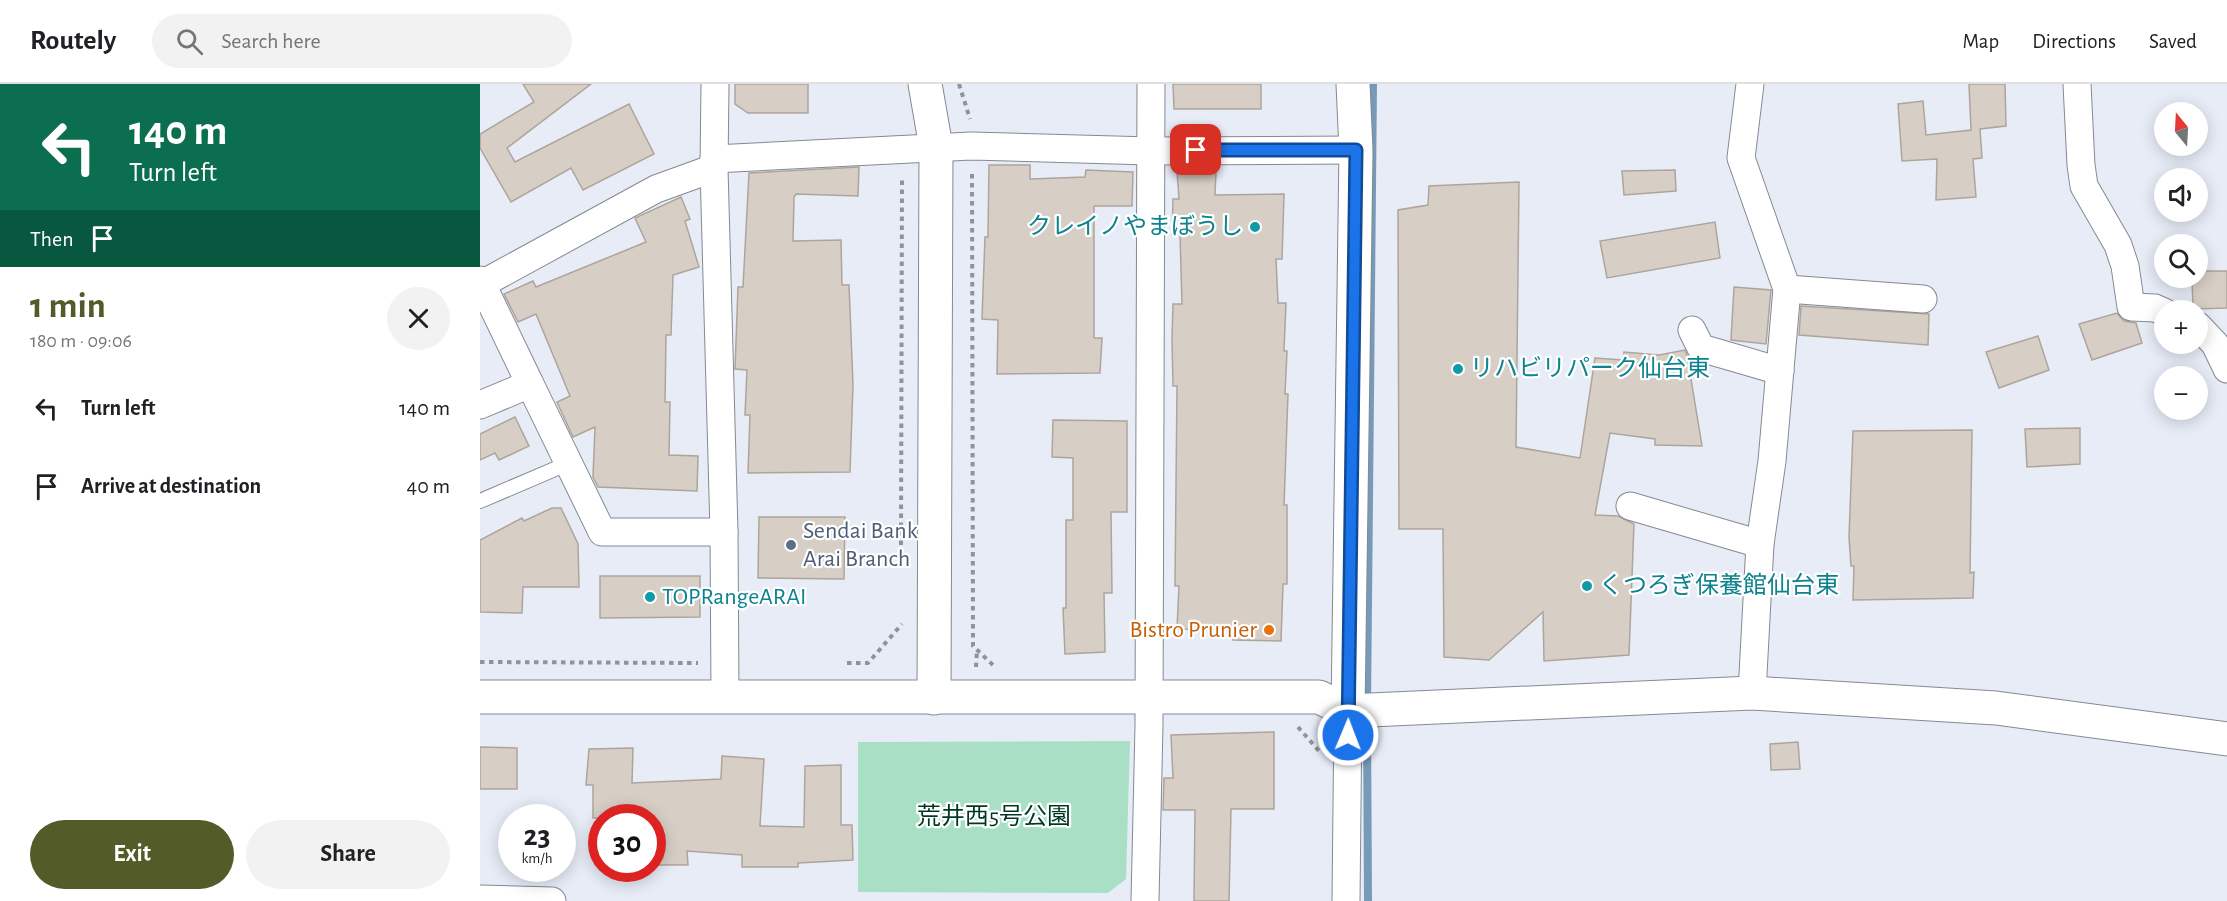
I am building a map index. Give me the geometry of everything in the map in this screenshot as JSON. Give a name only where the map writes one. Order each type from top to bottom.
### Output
[{"type":"street","points":[[715,84],[714,163],[724,532],[725,697]]},
{"type":"street","points":[[925,84],[936,147],[934,698]]},
{"type":"street","points":[[1145,901],[1149,696],[1151,84]]},
{"type":"street","points":[[1346,901],[1361,711],[1356,150],[1353,84]]},
{"type":"street","points":[[1750,84],[1741,158],[1787,289],[1772,461],[1760,544],[1752,693]]},
{"type":"street","points":[[2077,84],[2080,165],[2084,186],[2118,245],[2125,266],[2131,307],[2154,308]]},
{"type":"street","points":[[724,532],[602,532],[481,282],[656,189],[714,163],[936,147],[1151,151],[1356,150]]},
{"type":"street","points":[[1787,289],[1923,299]]},
{"type":"street","points":[[1692,330],[1701,348],[1780,371]]},
{"type":"street","points":[[2208,337],[2215,344],[2227,369]]},
{"type":"street","points":[[480,405],[530,384]]},
{"type":"street","points":[[1630,506],[1760,544]]},
{"type":"street","points":[[480,698],[1319,697],[1361,711],[1752,693],[1996,708],[2227,739]]},
{"type":"street","points":[[480,899],[552,901]]},
{"type":"lane","points":[[480,501],[569,463]]},
{"type":"path","points":[[959,84],[969,111]]},
{"type":"path","points":[[972,166],[973,646],[999,670]]},
{"type":"path","points":[[901,557],[902,173]]},
{"type":"path","points":[[845,663],[868,663],[902,626],[902,615]]},
{"type":"path","points":[[480,662],[704,663]]},
{"type":"path","points":[[1294,723],[1322,757]]},
{"type":"green space","name":"荒井西5号公園","points":[[1130,741],[1126,879],[1108,893],[858,892],[858,742]]},
{"type":"building","points":[[523,84],[591,84],[507,148],[515,162],[629,104],[654,154],[583,190],[571,168],[511,202],[480,148],[480,134],[534,102]]},
{"type":"building","points":[[735,84],[808,84],[808,113],[748,113],[735,104]]},
{"type":"building","points":[[1173,84],[1261,84],[1261,109],[1174,109]]},
{"type":"building","points":[[1969,84],[2005,84],[2006,126],[1980,129],[1982,158],[1973,159],[1976,197],[1936,200],[1937,159],[1902,161],[1898,104],[1923,101],[1926,135],[1971,130]]},
{"type":"building","points":[[989,165],[1030,165],[1030,179],[1085,177],[1086,170],[1133,172],[1132,206],[1094,206],[1094,338],[1102,338],[1100,373],[997,374],[998,320],[982,319],[985,237],[988,237]]},
{"type":"building","points":[[859,167],[858,196],[796,194],[794,197],[793,241],[841,240],[842,285],[849,285],[853,385],[850,472],[748,473],[750,415],[745,415],[747,370],[735,369],[738,287],[743,287],[749,173]]},
{"type":"building","points":[[1675,170],[1676,191],[1624,195],[1622,171]]},
{"type":"building","points":[[1177,171],[1216,171],[1215,195],[1284,194],[1282,259],[1276,259],[1278,303],[1286,303],[1284,351],[1287,351],[1285,394],[1288,394],[1284,505],[1287,505],[1287,584],[1283,584],[1281,641],[1233,640],[1234,630],[1177,629],[1179,586],[1175,586],[1177,386],[1173,386],[1172,339],[1173,304],[1182,304],[1180,235],[1172,235],[1173,199],[1179,199]]},
{"type":"building","name":"リハビリパーク仙台東","points":[[1519,182],[1516,447],[1580,458],[1595,358],[1623,360],[1624,352],[1659,355],[1685,350],[1687,355],[1702,446],[1655,445],[1655,439],[1610,433],[1595,515],[1618,516],[1634,524],[1629,655],[1544,661],[1543,612],[1489,660],[1444,657],[1443,529],[1399,529],[1398,210],[1428,205],[1429,186]]},
{"type":"building","points":[[681,197],[690,219],[685,221],[699,267],[673,275],[671,335],[666,335],[665,402],[670,402],[669,455],[698,456],[697,491],[598,487],[593,477],[595,427],[573,437],[557,402],[570,396],[536,314],[518,322],[504,294],[533,281],[536,287],[646,242],[635,218]]},
{"type":"building","points":[[1715,222],[1720,258],[1607,278],[1600,241]]},
{"type":"building","points":[[2208,271],[2227,271],[2227,308],[2208,309],[2208,300],[2193,300],[2192,288],[2208,288]]},
{"type":"building","points":[[1734,287],[1771,290],[1766,344],[1731,340]]},
{"type":"building","points":[[1801,306],[1929,314],[1928,345],[1799,335]]},
{"type":"building","points":[[2117,313],[2124,321],[2136,323],[2142,343],[2092,360],[2079,324]]},
{"type":"building","points":[[2038,336],[2049,370],[1999,388],[1986,352]]},
{"type":"building","points":[[515,417],[529,446],[499,460],[495,453],[480,460],[480,434]]},
{"type":"building","points":[[1053,420],[1127,421],[1127,512],[1111,512],[1112,593],[1104,593],[1105,652],[1065,654],[1063,608],[1066,608],[1066,520],[1073,520],[1073,458],[1052,457]]},
{"type":"building","points":[[2080,428],[2080,464],[2027,467],[2025,429]]},
{"type":"building","points":[[1972,430],[1970,573],[1974,572],[1973,598],[1853,600],[1854,566],[1851,566],[1849,537],[1853,431]]},
{"type":"building","points":[[552,508],[561,508],[578,544],[579,587],[523,587],[522,613],[480,612],[480,540],[522,518],[524,521]]},
{"type":"building","points":[[759,517],[845,517],[844,579],[758,578]]},
{"type":"building","name":"TOPRangeARAI","points":[[600,576],[700,576],[700,617],[600,618]]},
{"type":"building","points":[[1274,732],[1274,809],[1231,809],[1229,901],[1194,901],[1195,810],[1163,810],[1164,778],[1173,778],[1171,735]]},
{"type":"building","points":[[1798,742],[1800,769],[1771,770],[1770,744]]},
{"type":"building","points":[[480,747],[517,748],[517,789],[480,789]]},
{"type":"building","points":[[633,748],[632,783],[721,779],[722,756],[764,759],[760,826],[804,827],[805,766],[841,765],[841,825],[852,825],[853,860],[798,863],[798,867],[742,867],[742,855],[687,851],[688,865],[666,865],[666,804],[593,804],[593,785],[586,785],[589,749]]},
{"type":"waterway","points":[[1367,705],[1373,84]]},
{"type":"waterway","points":[[1367,717],[1368,901]]},
{"type":"place","name":"クレイノやまぼうし","points":[[1255,227]]},
{"type":"place","name":"リハビリパーク仙台東","points":[[1458,369]]},
{"type":"place","name":"Sendai Bank Arai Branch","points":[[791,545]]},
{"type":"place","name":"くつろぎ保養館仙台東","points":[[1587,586]]},
{"type":"place","name":"TOPRangeARAI","points":[[650,597]]},
{"type":"place","name":"Bistro Prunier","points":[[1269,630]]},
{"type":"route","points":[[1196,150],[1331,148],[1356,150],[1348,735]]}]
